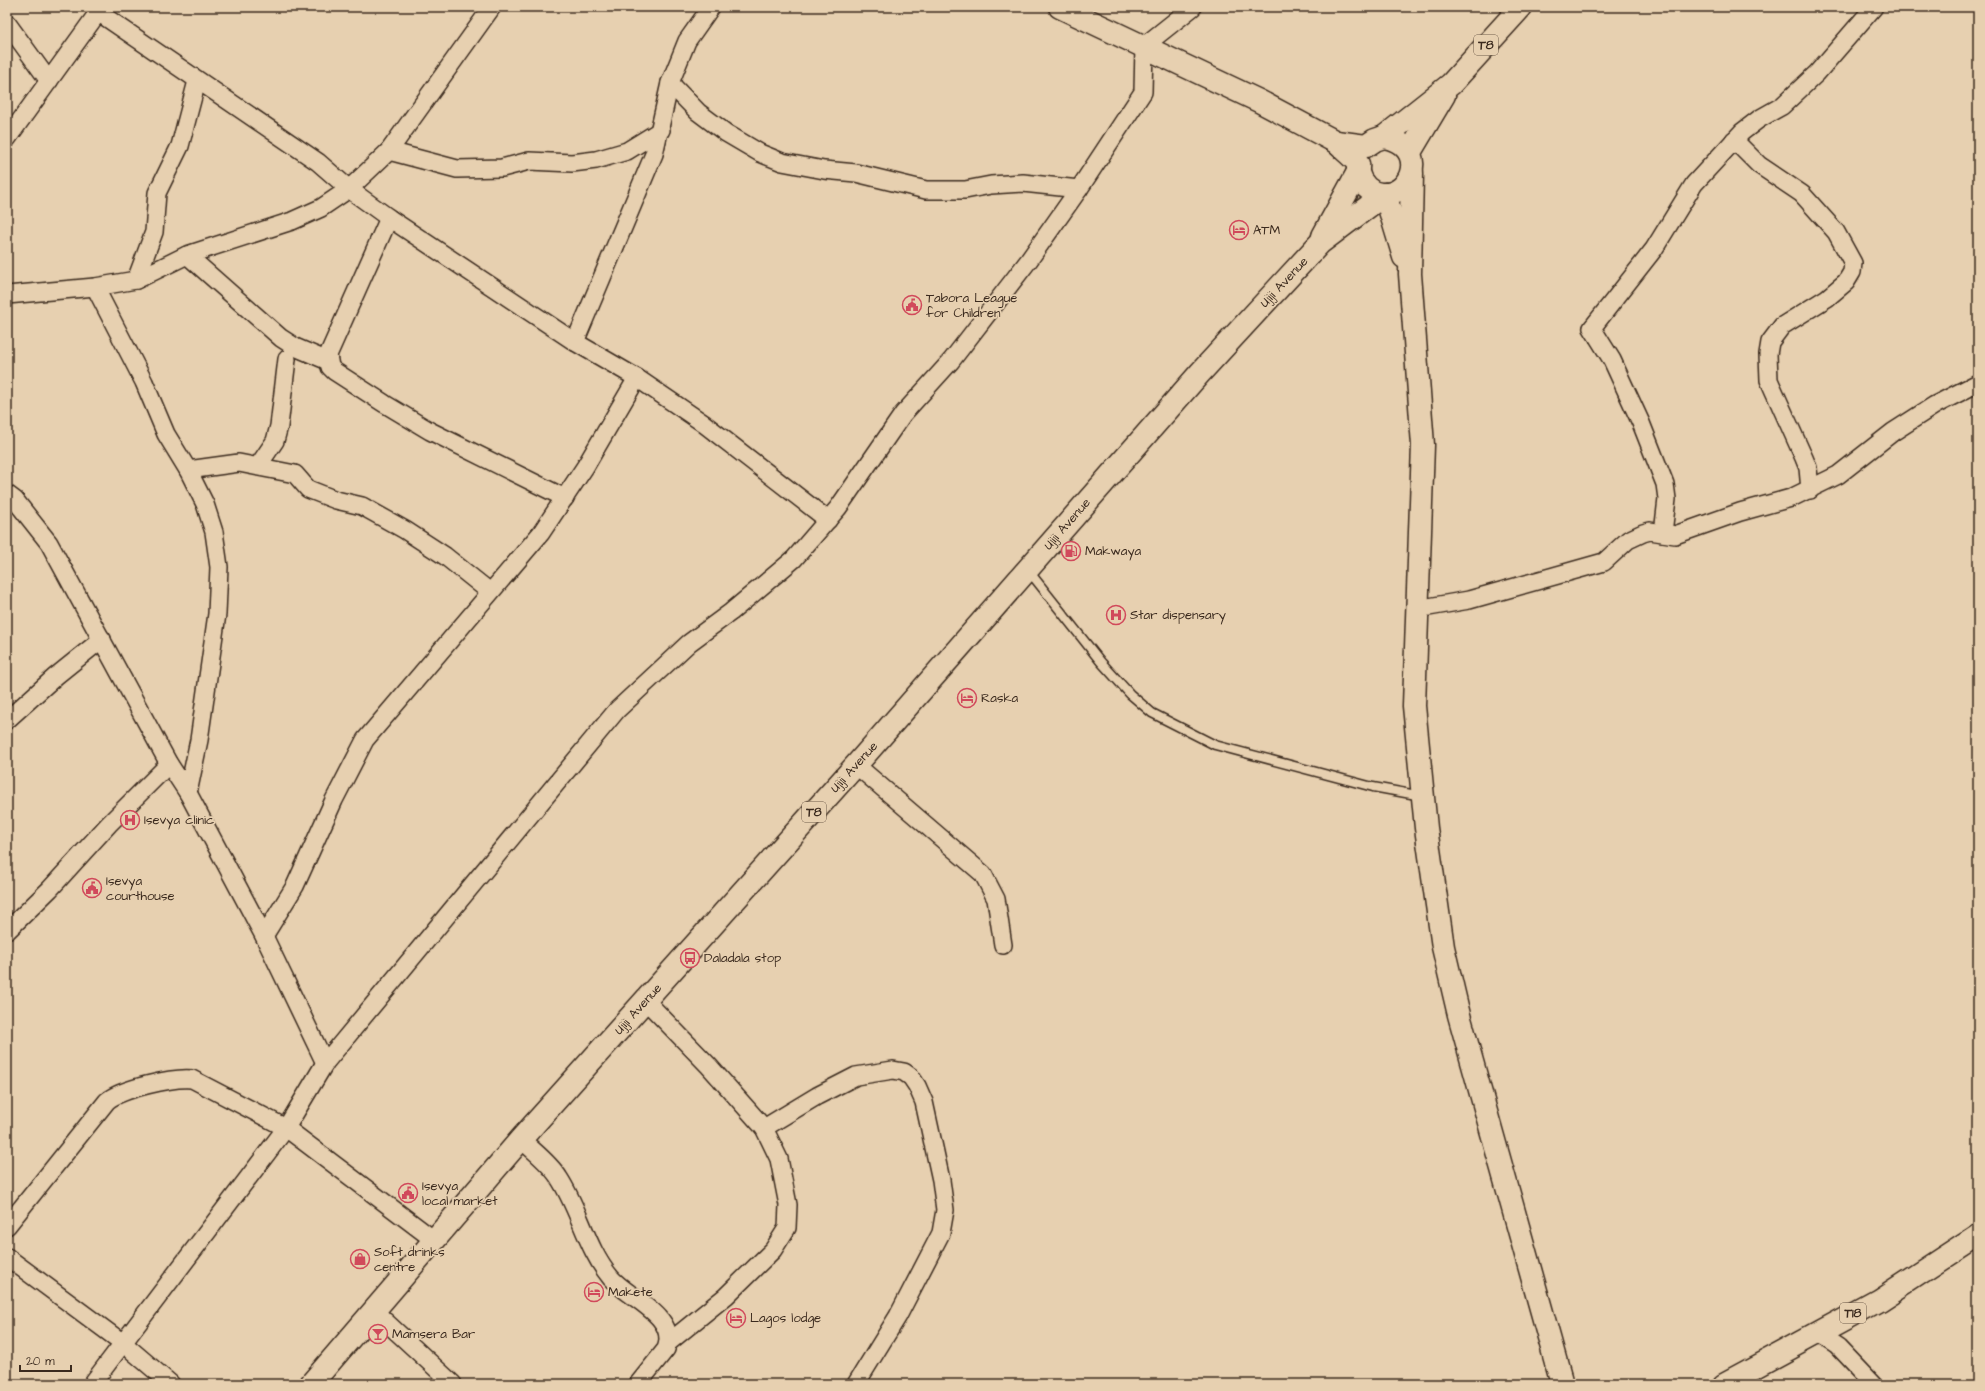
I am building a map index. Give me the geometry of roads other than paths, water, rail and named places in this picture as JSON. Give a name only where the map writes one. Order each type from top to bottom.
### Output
[{"type":"main road","points":[[1060,7],[1289,116],[1336,142],[1358,164],[1358,172],[1366,186],[1373,192],[1385,194],[1399,190],[1406,183],[1411,162]]},
{"type":"main road","name":"T8","points":[[1384,137],[1451,84],[1521,7]]},
{"type":"main road","name":"T8","points":[[1411,162],[1451,84]]},
{"type":"main road","points":[[1336,142],[1366,146],[1374,140],[1384,137],[1395,139],[1403,144],[1411,162],[1410,274],[1423,445],[1414,706],[1423,797],[1443,947],[1459,1015],[1562,1384]]},
{"type":"main road","name":"T8","points":[[1320,243],[1358,172]]},
{"type":"main road","points":[[1385,194],[1410,274]]},
{"type":"main road","name":"T8","points":[[1320,243],[1385,194]]},
{"type":"main road","name":"Ujiji Avenue","points":[[311,1384],[521,1139],[856,765],[1200,373],[1320,243]]},
{"type":"main road","name":"T18","points":[[1731,1382],[1817,1332],[1879,1300],[1978,1235]]},
{"type":"street","points":[[7,295],[95,287],[136,280],[187,255],[308,215],[349,189],[389,151],[492,7]]},
{"type":"street","points":[[575,342],[654,154],[661,130],[670,83],[687,42],[711,7]]},
{"type":"street","points":[[92,1384],[286,1128],[325,1063],[617,710],[689,643],[731,612],[794,558],[849,494],[903,414],[951,361],[1029,260],[1080,189],[1117,129],[1143,92],[1144,46],[1193,7]]},
{"type":"street","points":[[1663,533],[1667,499],[1666,484],[1641,423],[1612,360],[1592,328],[1654,249],[1694,184],[1734,140],[1759,119],[1782,106],[1796,94],[1817,73],[1874,7]]},
{"type":"street","points":[[7,139],[100,9],[197,81],[318,162],[349,189],[389,218],[575,342],[637,378],[703,423],[828,520]]},
{"type":"street","points":[[7,23],[49,81]]},
{"type":"street","points":[[136,280],[154,232],[157,193],[180,146],[197,81]]},
{"type":"street","points":[[670,83],[698,112],[726,133],[760,152],[782,162],[824,170],[856,173],[926,190],[965,190],[1002,184],[1023,183],[1080,189]]},
{"type":"street","points":[[389,151],[457,169],[502,168],[529,161],[572,163],[596,160],[627,151],[661,130]]},
{"type":"street","points":[[1734,140],[1759,165],[1802,194],[1836,232],[1853,263],[1852,272],[1846,282],[1827,298],[1782,326],[1770,342],[1768,354],[1769,380],[1808,468],[1810,490]]},
{"type":"street","points":[[389,218],[328,355],[330,367],[338,374],[430,431],[565,498]]},
{"type":"street","points":[[187,255],[281,338],[295,347],[328,361]]},
{"type":"street","points":[[95,287],[144,382],[166,434],[188,470],[205,504],[214,532],[219,567],[217,614],[199,740],[188,793]]},
{"type":"street","points":[[258,466],[275,440],[279,426],[287,359]]},
{"type":"street","points":[[264,936],[295,886],[334,800],[365,740],[542,533],[565,498],[637,378]]},
{"type":"street","points":[[1417,609],[1469,600],[1604,562],[1634,536],[1650,531],[1673,535],[1740,512],[1776,504],[1810,490],[1838,475],[1893,432],[1935,405],[1978,382]]},
{"type":"street","points":[[188,470],[239,463],[295,474],[308,488],[336,500],[362,506],[386,520],[445,556],[490,592]]},
{"type":"street","points":[[10,501],[49,543],[169,764],[188,793],[264,936],[325,1063]]},
{"type":"street","points":[[7,720],[56,676],[102,639]]},
{"type":"street","points":[[7,931],[50,889],[109,824],[169,764]]},
{"type":"street","points":[[856,765],[983,874],[996,898],[1003,944]]},
{"type":"street","points":[[638,1384],[659,1359],[668,1343],[731,1291],[773,1250],[787,1228],[788,1205],[779,1159],[764,1128],[709,1066],[645,1000]]},
{"type":"street","points":[[764,1128],[817,1096],[856,1076],[893,1070],[904,1072],[911,1077],[924,1102],[940,1180],[944,1210],[941,1233],[898,1316],[856,1384]]},
{"type":"street","points":[[7,1226],[107,1101],[114,1095],[126,1090],[181,1078],[192,1079],[286,1128],[434,1240]]},
{"type":"street","points":[[521,1139],[558,1176],[568,1194],[595,1254],[604,1269],[627,1292],[653,1311],[665,1326],[668,1334],[668,1343]]},
{"type":"street","points":[[7,1257],[123,1343],[171,1384]]},
{"type":"street","points":[[373,1310],[453,1384]]},
{"type":"street","points":[[1817,1332],[1838,1346],[1874,1384]]},
{"type":"lane","points":[[1027,569],[1102,662],[1130,694],[1152,713],[1215,746],[1373,788],[1423,797]]},
{"type":"place","name":"ATM","points":[[1239,230]]},
{"type":"place","name":"Tabora League for Children","points":[[912,305]]},
{"type":"place","name":"Makwaya","points":[[1071,551]]},
{"type":"place","name":"Star dispensary","points":[[1116,615]]},
{"type":"place","name":"Raska","points":[[967,698]]},
{"type":"place","name":"Isevya clinic","points":[[130,820]]},
{"type":"place","name":"Isevya courthouse","points":[[92,888]]},
{"type":"place","name":"Daladala stop","points":[[690,958]]},
{"type":"place","name":"Isevya local market","points":[[408,1193]]},
{"type":"place","name":"Soft drinks centre","points":[[360,1259]]},
{"type":"place","name":"Makete","points":[[594,1292]]},
{"type":"place","name":"Lagos lodge","points":[[736,1318]]},
{"type":"place","name":"Mamsera Bar","points":[[378,1334]]}]
